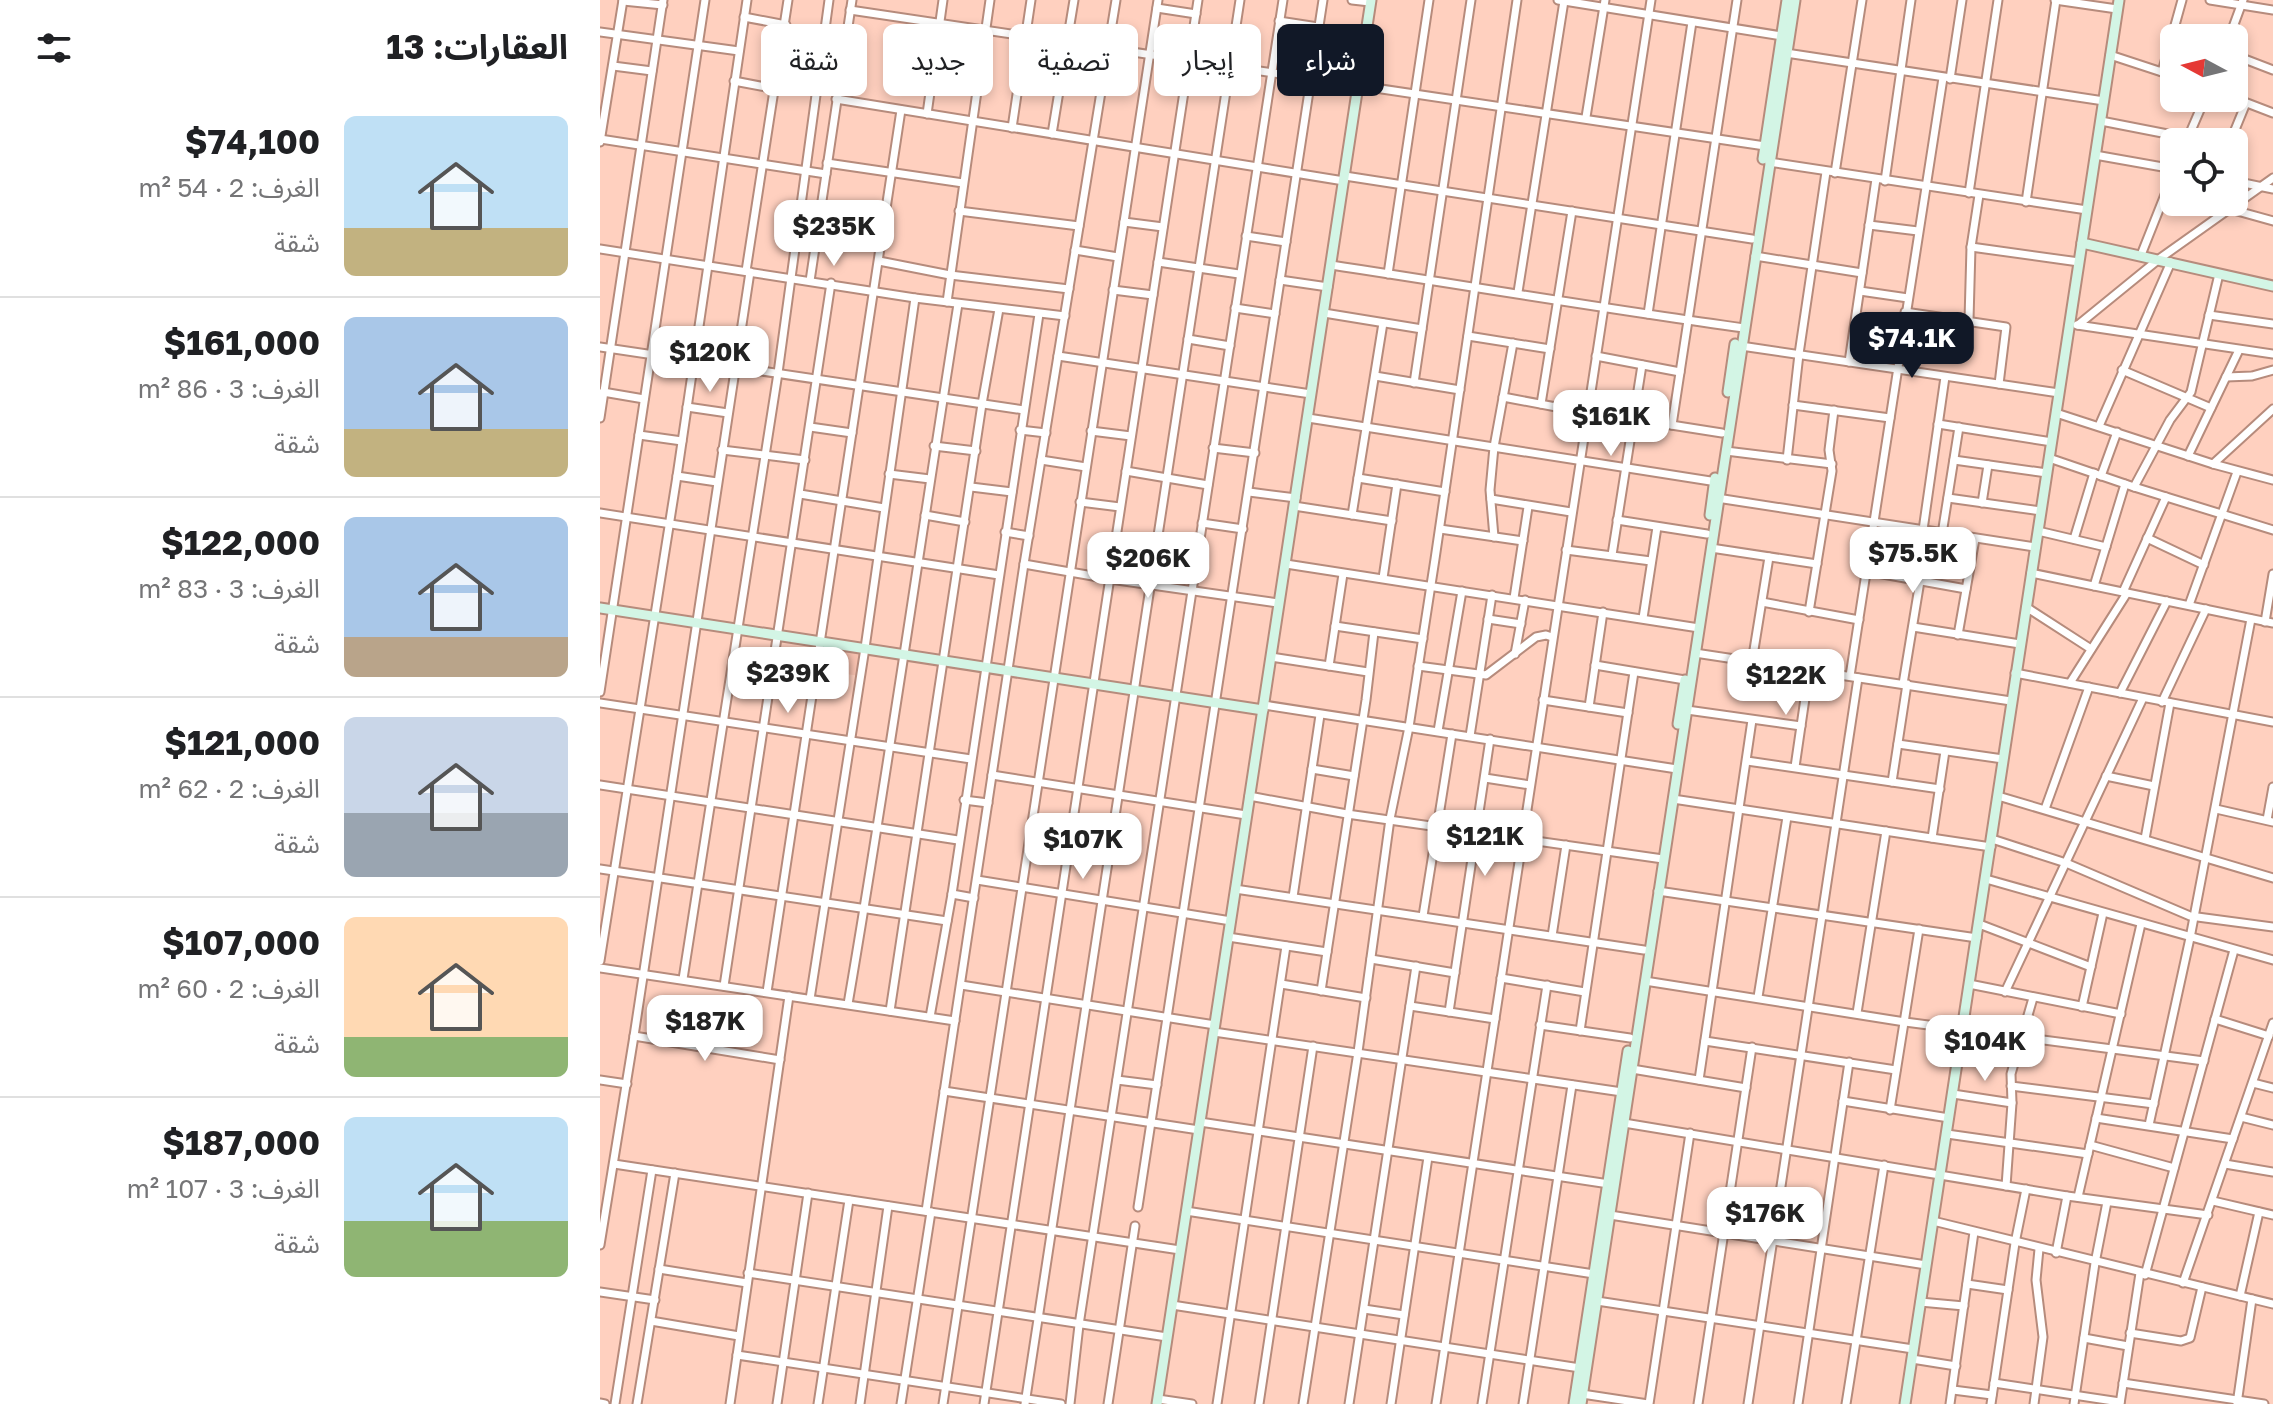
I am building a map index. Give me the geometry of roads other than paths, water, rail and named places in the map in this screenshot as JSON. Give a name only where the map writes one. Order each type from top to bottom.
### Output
[{"type":"street","points":[[600,418],[602,392],[611,349],[626,252],[641,145],[652,71],[663,3],[623,0],[600,140],[641,145],[764,163],[826,174]]},
{"type":"street","points":[[600,692],[705,0]]},
{"type":"street","points":[[600,961],[677,476],[747,0]]},
{"type":"street","points":[[786,24],[788,0]]},
{"type":"street","points":[[826,24],[829,0]]},
{"type":"street","points":[[848,24],[852,0]]},
{"type":"street","points":[[927,114],[943,0]]},
{"type":"street","points":[[986,24],[990,0]]},
{"type":"street","points":[[1028,24],[1031,0]]},
{"type":"street","points":[[1069,24],[1074,0]]},
{"type":"street","points":[[1113,24],[1116,0]]},
{"type":"street","points":[[1194,24],[1198,0]]},
{"type":"street","points":[[1236,24],[1240,0]]},
{"type":"street","points":[[1070,1404],[1079,1325],[1190,591],[1283,0]]},
{"type":"street","points":[[1319,24],[1323,0]]},
{"type":"street","points":[[1352,0],[1371,1],[1367,24]]},
{"type":"street","points":[[1388,274],[1429,0]]},
{"type":"street","points":[[1414,383],[1471,0]]},
{"type":"street","points":[[1303,1404],[1358,1052],[1390,819],[1409,727],[1440,529],[1517,0]]},
{"type":"street","points":[[1518,292],[1548,112],[1561,0],[1604,3],[1649,15],[1782,36]]},
{"type":"street","points":[[1436,1404],[1651,0]]},
{"type":"street","points":[[1672,425],[1737,0]]},
{"type":"street","points":[[1718,482],[1722,433],[1755,256],[1787,0]]},
{"type":"street","points":[[1574,1404],[1594,1274],[1624,1123],[1658,891],[1660,858],[1687,710],[1707,534],[1726,451],[1752,239],[1766,162],[1765,146],[1795,0]]},
{"type":"street","points":[[1787,460],[1799,354],[1853,65],[1862,0]]},
{"type":"street","points":[[1885,181],[1911,0]]},
{"type":"street","points":[[1748,1404],[1836,824],[1859,620],[1905,312],[1962,0]]},
{"type":"street","points":[[1969,193],[1998,0]]},
{"type":"street","points":[[1905,1404],[2015,673],[2059,393],[2074,324],[2079,262],[2118,5],[2056,0],[2026,202]]},
{"type":"street","points":[[2175,24],[2182,0]]},
{"type":"street","points":[[2210,0],[2242,2],[2273,10]]},
{"type":"street","points":[[2234,24],[2242,2]]},
{"type":"street","points":[[1586,117],[1604,3]]},
{"type":"street","points":[[943,1404],[1157,4],[1196,14]]},
{"type":"street","points":[[850,10],[946,24]]},
{"type":"street","points":[[744,17],[781,24]]},
{"type":"street","points":[[1279,21],[1298,24]]},
{"type":"street","points":[[1648,314],[1692,22]]},
{"type":"street","points":[[600,32],[739,51]]},
{"type":"street","points":[[1138,52],[1154,55]]},
{"type":"street","points":[[1786,53],[2104,101]]},
{"type":"street","points":[[2110,55],[2160,71]]},
{"type":"street","points":[[2248,60],[2273,70]]},
{"type":"street","points":[[613,66],[652,71]]},
{"type":"street","points":[[1261,71],[1277,73]]},
{"type":"street","points":[[734,81],[761,86]]},
{"type":"street","points":[[1384,88],[1765,146]]},
{"type":"street","points":[[600,1245],[627,1084],[775,96]]},
{"type":"street","points":[[683,979],[778,373],[816,96]]},
{"type":"street","points":[[810,281],[836,96]]},
{"type":"street","points":[[947,302],[975,96]]},
{"type":"street","points":[[1012,128],[1017,96]]},
{"type":"street","points":[[1052,134],[1058,96]]},
{"type":"street","points":[[901,1404],[1007,670],[1101,96]]},
{"type":"street","points":[[984,1404],[1182,96]]},
{"type":"street","points":[[1025,1401],[1226,96]]},
{"type":"street","points":[[1138,1207],[1308,96]]},
{"type":"street","points":[[1192,1404],[1158,1401],[1356,96]]},
{"type":"street","points":[[836,99],[1296,173],[1402,185],[1752,239]]},
{"type":"street","points":[[2248,104],[2273,113]]},
{"type":"street","points":[[767,992],[901,110]]},
{"type":"street","points":[[2101,121],[2160,134]]},
{"type":"street","points":[[2095,155],[2160,168]]},
{"type":"street","points":[[1766,162],[2087,210]]},
{"type":"street","points":[[827,163],[963,183]]},
{"type":"street","points":[[2248,196],[2273,178]]},
{"type":"street","points":[[1849,362],[1876,179]]},
{"type":"street","points":[[2248,184],[2273,189]]},
{"type":"street","points":[[1969,320],[1971,247],[1979,195]]},
{"type":"street","points":[[2141,255],[2160,207]]},
{"type":"street","points":[[959,211],[1079,226]]},
{"type":"street","points":[[1541,404],[1572,211]]},
{"type":"street","points":[[2248,214],[2273,221]]},
{"type":"street","points":[[2074,324],[2220,216]]},
{"type":"street","points":[[1124,222],[1163,227]]},
{"type":"street","points":[[1869,225],[1918,231]]},
{"type":"street","points":[[818,228],[883,237]]},
{"type":"street","points":[[1246,236],[1286,242]]},
{"type":"street","points":[[2082,243],[2273,286]]},
{"type":"street","points":[[1971,247],[2079,262]]},
{"type":"street","points":[[600,249],[915,298],[1065,316]]},
{"type":"street","points":[[1075,250],[1118,257]]},
{"type":"street","points":[[1755,256],[1862,273]]},
{"type":"street","points":[[879,261],[950,275],[1069,289]]},
{"type":"street","points":[[1158,262],[1239,274]]},
{"type":"street","points":[[2099,426],[2171,262]]},
{"type":"street","points":[[1331,265],[1741,327]]},
{"type":"street","points":[[2094,586],[2129,486],[2192,388],[2219,274]]},
{"type":"street","points":[[1280,280],[1328,287]]},
{"type":"street","points":[[724,986],[831,283]]},
{"type":"street","points":[[1113,290],[1153,295]]},
{"type":"street","points":[[1860,291],[1908,298]]},
{"type":"street","points":[[810,999],[915,298]]},
{"type":"street","points":[[848,1004],[878,829],[958,304]]},
{"type":"street","points":[[1235,308],[1275,314]]},
{"type":"street","points":[[890,1011],[999,309]]},
{"type":"street","points":[[1905,312],[2006,327],[1999,384]]},
{"type":"street","points":[[1324,313],[1422,329]]},
{"type":"street","points":[[930,1017],[952,894],[1039,314]]},
{"type":"street","points":[[2209,315],[2273,324]]},
{"type":"street","points":[[1352,515],[1383,323]]},
{"type":"street","points":[[2074,324],[2273,354]]},
{"type":"street","points":[[1468,336],[1550,349]]},
{"type":"street","points":[[1188,339],[1230,346]]},
{"type":"street","points":[[1494,537],[1491,499],[1494,447],[1513,343]]},
{"type":"street","points":[[1741,346],[2059,393]]},
{"type":"street","points":[[600,347],[1024,410]]},
{"type":"street","points":[[2188,456],[2239,350]]},
{"type":"street","points":[[1058,356],[1311,394]]},
{"type":"street","points":[[1596,356],[1680,372]]},
{"type":"street","points":[[1612,555],[1642,365]]},
{"type":"street","points":[[2122,370],[2211,408]]},
{"type":"street","points":[[2226,377],[2252,376],[2273,370]]},
{"type":"street","points":[[1375,376],[1460,390]]},
{"type":"street","points":[[1923,530],[1945,377]]},
{"type":"street","points":[[602,392],[644,399]]},
{"type":"street","points":[[1503,397],[1588,413]]},
{"type":"street","points":[[1793,405],[1890,418]]},
{"type":"street","points":[[687,407],[728,413]]},
{"type":"street","points":[[2213,464],[2273,409]]},
{"type":"street","points":[[1809,612],[1832,464],[1829,450],[1834,410]]},
{"type":"street","points":[[2056,413],[2237,472],[2273,480]]},
{"type":"street","points":[[1308,418],[1718,482]]},
{"type":"street","points":[[1633,419],[1722,433]]},
{"type":"street","points":[[1938,424],[2052,442]]},
{"type":"street","points":[[810,427],[852,433]]},
{"type":"street","points":[[1942,534],[1959,427]]},
{"type":"street","points":[[1020,430],[1046,433]]},
{"type":"street","points":[[1091,431],[1131,436]]},
{"type":"street","points":[[2074,539],[2097,474],[2117,432]]},
{"type":"street","points":[[639,435],[682,441]]},
{"type":"street","points":[[934,446],[976,451]]},
{"type":"street","points":[[1213,448],[1255,453]]},
{"type":"street","points":[[722,450],[805,460]]},
{"type":"street","points":[[1726,451],[1832,464]]},
{"type":"street","points":[[2049,458],[2273,530]]},
{"type":"street","points":[[1041,460],[1086,467]]},
{"type":"street","points":[[1954,460],[2047,473]]},
{"type":"street","points":[[1982,503],[1988,465]]},
{"type":"street","points":[[1126,471],[1208,485]]},
{"type":"street","points":[[1931,471],[1952,473]]},
{"type":"street","points":[[2189,605],[2237,472]]},
{"type":"street","points":[[889,474],[930,479]]},
{"type":"street","points":[[677,476],[717,482]]},
{"type":"street","points":[[1358,478],[1445,492]]},
{"type":"street","points":[[1383,578],[1397,484]]},
{"type":"street","points":[[971,487],[1012,492]]},
{"type":"street","points":[[1249,492],[1392,521]]},
{"type":"street","points":[[800,494],[884,508]]},
{"type":"street","points":[[2070,683],[2125,593],[2166,497]]},
{"type":"street","points":[[1715,498],[2035,547]]},
{"type":"street","points":[[1690,1133],[1663,1310],[1644,1404],[1582,1399],[1610,1215],[1622,1092],[1674,768],[1685,680],[1711,548],[1715,498]]},
{"type":"street","points":[[1948,498],[2041,511]]},
{"type":"street","points":[[1491,499],[1571,512]]},
{"type":"street","points":[[1080,502],[1120,507]]},
{"type":"street","points":[[1514,598],[1528,507]]},
{"type":"street","points":[[600,513],[999,575]]},
{"type":"street","points":[[925,515],[965,522]]},
{"type":"street","points":[[1617,520],[1707,534]]},
{"type":"street","points":[[1202,523],[1243,529]]},
{"type":"street","points":[[1643,618],[1657,527]]},
{"type":"street","points":[[1440,529],[1523,541]]},
{"type":"street","points":[[2038,531],[2106,547]]},
{"type":"street","points":[[1005,532],[1029,536]]},
{"type":"street","points":[[2147,538],[2204,565]]},
{"type":"street","points":[[1958,635],[1975,539]]},
{"type":"street","points":[[1711,548],[1817,564]]},
{"type":"street","points":[[1566,550],[1651,561]]},
{"type":"street","points":[[1752,662],[1769,557]]},
{"type":"street","points":[[1024,564],[1278,603]]},
{"type":"street","points":[[1286,564],[1696,627]]},
{"type":"street","points":[[1866,571],[1966,589]]},
{"type":"street","points":[[2031,573],[2269,622],[2273,574]]},
{"type":"street","points":[[1329,666],[1343,574]]},
{"type":"street","points":[[1892,782],[1920,581]]},
{"type":"street","points":[[1438,731],[1462,591]]},
{"type":"street","points":[[1470,736],[1492,595]]},
{"type":"street","points":[[1515,654],[1525,600]]},
{"type":"street","points":[[2120,693],[2167,601]]},
{"type":"street","points":[[1762,602],[1859,620]]},
{"type":"street","points":[[2026,607],[2091,649]]},
{"type":"street","points":[[600,608],[1216,703],[1438,731],[1674,768]]},
{"type":"street","points":[[2145,839],[2166,702],[2206,609]]},
{"type":"street","points":[[1589,707],[1603,612]]},
{"type":"street","points":[[1488,619],[1521,624]]},
{"type":"street","points":[[2149,1125],[2190,938],[2251,619]]},
{"type":"street","points":[[1335,626],[1423,639]]},
{"type":"street","points":[[1913,627],[2020,644]]},
{"type":"street","points":[[1321,991],[1374,632]]},
{"type":"street","points":[[1418,666],[1479,675],[1490,673],[1541,635],[1552,637]]},
{"type":"street","points":[[1695,653],[2011,701]]},
{"type":"street","points":[[1271,657],[1368,672]]},
{"type":"street","points":[[1595,665],[1685,680]]},
{"type":"street","points":[[1795,767],[1809,671]]},
{"type":"street","points":[[1580,1031],[1634,672]]},
{"type":"street","points":[[2015,673],[2273,722]]},
{"type":"street","points":[[2045,809],[2089,687]]},
{"type":"street","points":[[2005,992],[2143,698]]},
{"type":"street","points":[[1543,700],[1628,713]]},
{"type":"street","points":[[600,703],[971,759]]},
{"type":"street","points":[[1687,710],[1801,726]]},
{"type":"street","points":[[1293,897],[1320,715]]},
{"type":"street","points":[[1699,1080],[1752,720]]},
{"type":"street","points":[[1423,916],[1452,734]]},
{"type":"street","points":[[1449,1012],[1490,739]]},
{"type":"street","points":[[1898,744],[2003,759]]},
{"type":"street","points":[[1932,838],[1945,751]]},
{"type":"street","points":[[1747,761],[1940,789]]},
{"type":"street","points":[[1312,769],[1354,776]]},
{"type":"street","points":[[992,775],[1246,815]]},
{"type":"street","points":[[2106,776],[2154,786]]},
{"type":"street","points":[[1485,778],[1530,785]]},
{"type":"street","points":[[600,785],[958,840]]},
{"type":"street","points":[[2216,809],[2270,821],[2273,787]]},
{"type":"street","points":[[1249,796],[1347,814],[1660,858]]},
{"type":"street","points":[[1998,796],[2273,878]]},
{"type":"street","points":[[1673,799],[1932,838],[1991,843],[2066,863],[2194,917],[2273,927]]},
{"type":"street","points":[[964,800],[988,803]]},
{"type":"street","points":[[1758,997],[1787,817]]},
{"type":"street","points":[[1857,1013],[1886,831]]},
{"type":"street","points":[[1552,936],[1566,845]]},
{"type":"street","points":[[600,869],[947,921]]},
{"type":"street","points":[[1986,879],[2273,960]]},
{"type":"street","points":[[977,880],[1231,921]]},
{"type":"street","points":[[1235,889],[1644,950]]},
{"type":"street","points":[[1658,891],[1977,938]]},
{"type":"street","points":[[952,894],[974,898]]},
{"type":"street","points":[[2082,1007],[2103,913]]},
{"type":"street","points":[[1979,924],[2091,967]]},
{"type":"street","points":[[2078,1197],[2141,924]]},
{"type":"street","points":[[1890,1110],[1919,929]]},
{"type":"street","points":[[1228,937],[1327,952]]},
{"type":"street","points":[[1217,1404],[1286,946]]},
{"type":"street","points":[[1994,1383],[2074,1400],[2120,1403],[2130,1333],[2143,1274],[2234,950]]},
{"type":"street","points":[[1371,959],[1455,973]]},
{"type":"street","points":[[1349,1404],[1416,966]]},
{"type":"street","points":[[600,968],[955,1021]]},
{"type":"street","points":[[1501,978],[1585,992]]},
{"type":"street","points":[[1645,981],[1905,1022],[2204,1061]]},
{"type":"street","points":[[1281,984],[1366,998]]},
{"type":"street","points":[[1969,984],[2121,1014]]},
{"type":"street","points":[[961,985],[1168,1018],[1313,1046],[1622,1092]]},
{"type":"street","points":[[1482,1404],[1547,985]]},
{"type":"street","points":[[730,1404],[789,996]]},
{"type":"street","points":[[2006,1186],[2013,1065],[2033,998]]},
{"type":"street","points":[[1410,1006],[1495,1019]]},
{"type":"street","points":[[2215,1019],[2269,1042]]},
{"type":"street","points":[[2183,1283],[2269,1042],[2273,1023]]},
{"type":"street","points":[[1540,1025],[1630,1038]]},
{"type":"street","points":[[634,1036],[780,1060]]},
{"type":"street","points":[[1705,1041],[1896,1070]]},
{"type":"street","points":[[1259,1404],[1313,1046]]},
{"type":"street","points":[[1698,1404],[1752,1047]]},
{"type":"street","points":[[1798,1404],[1849,1062]]},
{"type":"street","points":[[1632,1069],[1746,1088]]},
{"type":"street","points":[[600,1080],[627,1084]]},
{"type":"street","points":[[1117,1080],[1157,1085]]},
{"type":"street","points":[[2253,1083],[2273,1088]]},
{"type":"street","points":[[1523,1404],[1572,1085]]},
{"type":"street","points":[[2011,1086],[2154,1104]]},
{"type":"street","points":[[944,1091],[1150,1123],[1258,1132],[1611,1184]]},
{"type":"street","points":[[1953,1094],[2012,1103]]},
{"type":"street","points":[[1843,1101],[1949,1118]]},
{"type":"street","points":[[2241,1117],[2273,1125]]},
{"type":"street","points":[[2096,1118],[2233,1139]]},
{"type":"street","points":[[1624,1123],[2067,1196],[2208,1215]]},
{"type":"street","points":[[1947,1134],[2089,1149],[2174,1168]]},
{"type":"street","points":[[1391,1404],[1428,1157]]},
{"type":"street","points":[[614,1164],[1180,1250]]},
{"type":"street","points":[[2225,1164],[2273,1172]]},
{"type":"street","points":[[1846,1404],[1884,1165]]},
{"type":"street","points":[[615,1404],[652,1170]]},
{"type":"street","points":[[637,1404],[675,1173]]},
{"type":"street","points":[[600,1188],[610,1189]]},
{"type":"street","points":[[1953,1390],[1992,1400],[2026,1189]]},
{"type":"street","points":[[777,1404],[808,1193]]},
{"type":"street","points":[[2056,1253],[2067,1196]]},
{"type":"street","points":[[818,1404],[849,1200]]},
{"type":"street","points":[[2213,1201],[2273,1215]]},
{"type":"street","points":[[2074,1400],[2107,1202]]},
{"type":"street","points":[[860,1404],[888,1206]]},
{"type":"street","points":[[1186,1211],[1594,1274]]},
{"type":"street","points":[[2240,1296],[2259,1212]]},
{"type":"street","points":[[1610,1215],[1926,1265]]},
{"type":"street","points":[[1933,1221],[2273,1304]]},
{"type":"street","points":[[1108,1404],[1135,1226]]},
{"type":"street","points":[[1950,1404],[1974,1232]]},
{"type":"street","points":[[2034,1404],[2043,1337],[2036,1280],[2039,1249]]},
{"type":"street","points":[[659,1269],[747,1283]]},
{"type":"street","points":[[748,1273],[1167,1337]]},
{"type":"street","points":[[1967,1284],[2008,1290]]},
{"type":"street","points":[[2130,1333],[2181,1341],[2190,1338],[2202,1287]]},
{"type":"street","points":[[600,1292],[655,1300]]},
{"type":"street","points":[[2237,1402],[2252,1299]]},
{"type":"street","points":[[1597,1301],[1809,1332],[1956,1366]]},
{"type":"street","points":[[1920,1302],[1964,1306]]},
{"type":"street","points":[[1172,1305],[1580,1368]]},
{"type":"street","points":[[1364,1309],[1404,1315]]},
{"type":"street","points":[[651,1321],[739,1336]]},
{"type":"street","points":[[2084,1338],[2128,1346]]},
{"type":"street","points":[[737,1355],[986,1391],[1025,1401],[1061,1404]]},
{"type":"street","points":[[2123,1383],[2264,1404]]},
{"type":"street","points":[[2182,1404],[2184,1393]]}]
